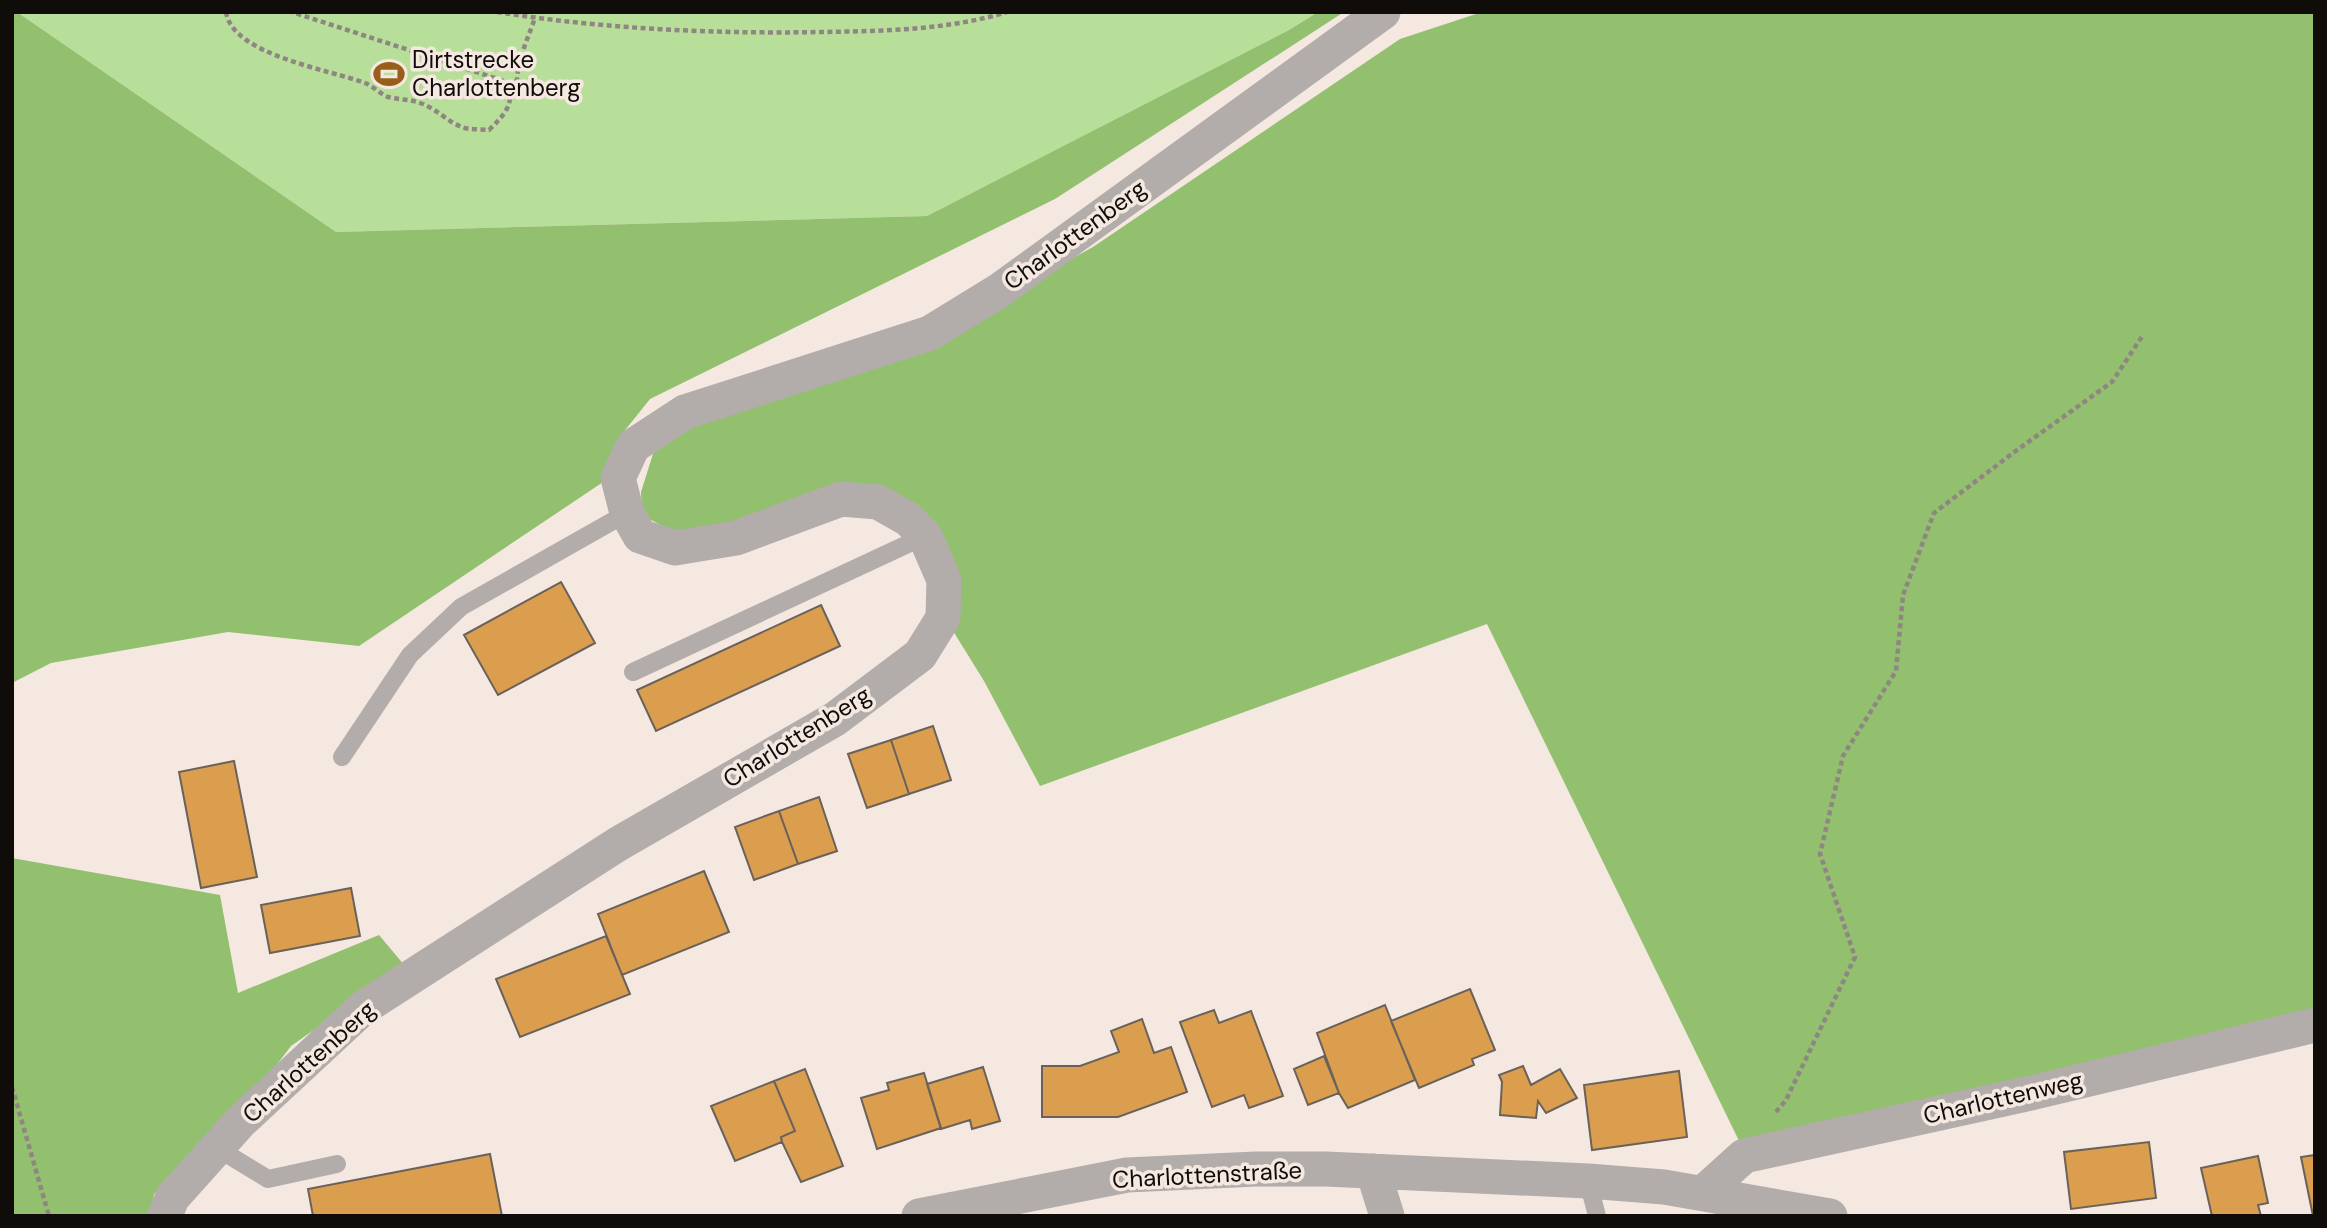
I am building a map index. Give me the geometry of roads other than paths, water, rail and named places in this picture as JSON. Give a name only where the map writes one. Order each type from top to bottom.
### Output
[{"type":"street","name":"Charlottenberg","points":[[165,1216],[172,1198],[240,1122],[363,1009],[618,844],[835,719],[920,655],[943,618],[944,580],[925,536],[908,519],[877,502],[841,499],[736,538],[676,548],[640,536],[627,513],[618,478],[633,446],[685,412],[930,332],[1000,290],[1383,12]]},
{"type":"street","name":"Charlottenweg","points":[[1703,1193],[1744,1156],[2031,1093],[2315,1025]]},
{"type":"street","name":"Charlottenstraße","points":[[919,1216],[1127,1175],[1256,1169],[1373,1171],[1664,1187],[1830,1216]]},
{"type":"street","points":[[1373,1171],[1387,1216]]},
{"type":"lane","points":[[342,757],[410,655],[461,607],[627,513]]},
{"type":"lane","points":[[634,672],[925,536]]},
{"type":"lane","points":[[217,1148],[268,1180],[337,1164]]},
{"type":"lane","points":[[1588,1181],[1597,1216]]},
{"type":"place","name":"Dirtstrecke Charlottenberg","points":[[389,74]]}]
